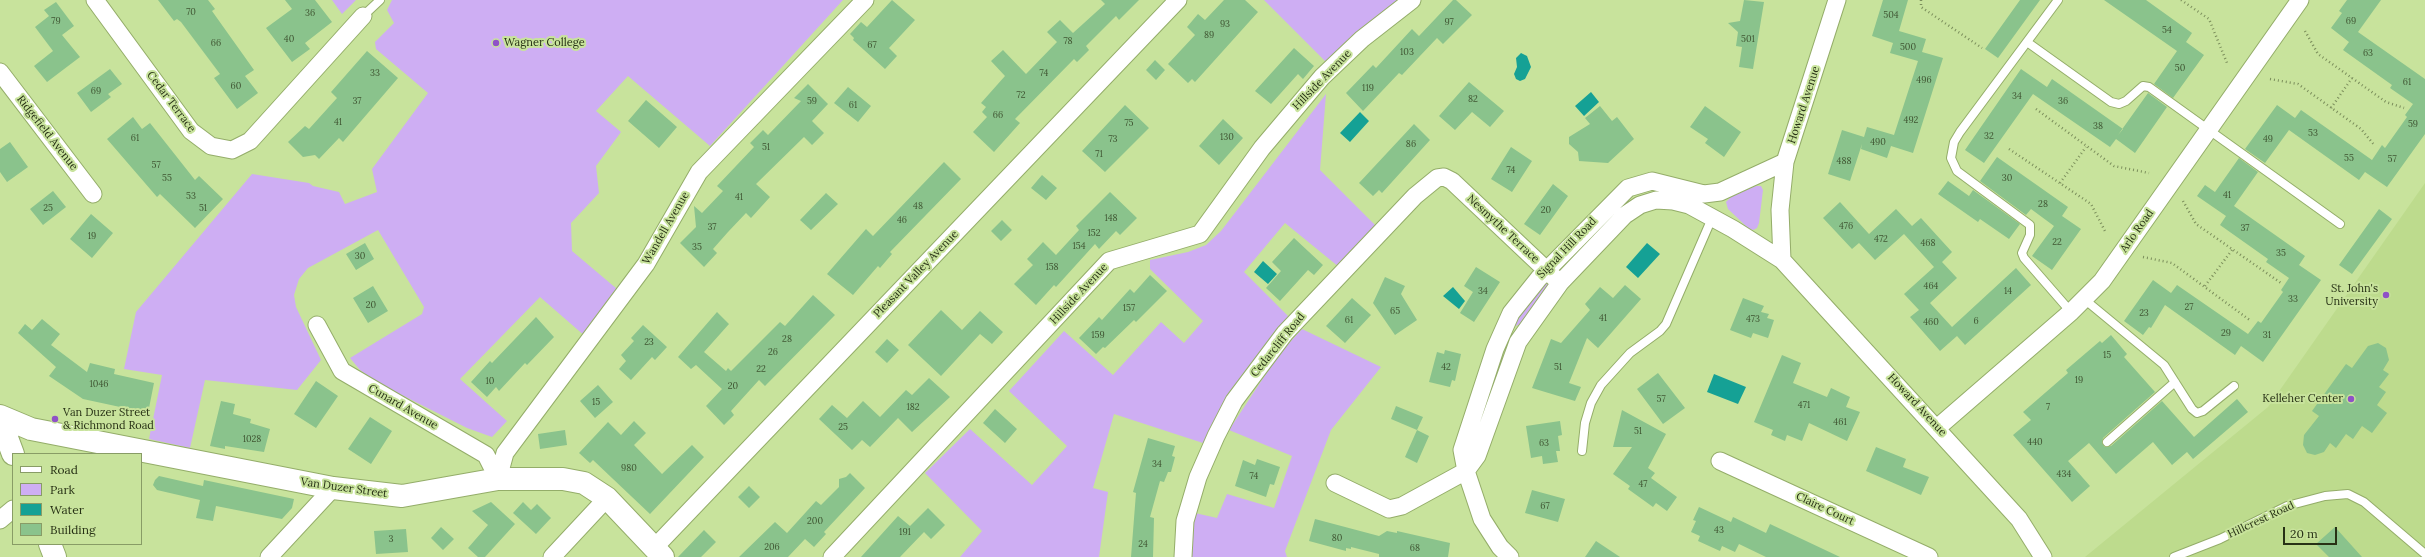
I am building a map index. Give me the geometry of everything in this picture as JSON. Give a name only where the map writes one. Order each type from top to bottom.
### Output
[{"type":"main road","name":"Van Duzer Street","points":[[1,423],[333,488],[402,496],[498,479],[563,479],[584,483],[607,498],[659,552]]},
{"type":"main road","points":[[1,423],[13,453]]},
{"type":"main road","points":[[50,545],[55,557]]},
{"type":"street","name":"Cedar Terrace","points":[[95,0],[191,132],[211,146],[232,150],[250,141],[363,16]]},
{"type":"street","name":"Wandell Avenue","points":[[498,479],[505,453],[646,264],[699,172],[865,0]]},
{"type":"street","name":"Pleasant Valley Avenue","points":[[659,552],[1178,0]]},
{"type":"street","name":"Hillside Avenue","points":[[832,557],[1109,261],[1200,234],[1262,148],[1322,77],[1362,39],[1412,0]]},
{"type":"street","name":"Howard Avenue","points":[[1782,260],[1780,210],[1785,162],[1838,0]]},
{"type":"street","name":"Arlo Road","points":[[1938,428],[2071,312],[2102,281],[2300,0]]},
{"type":"street","name":"Ridgefield Avenue","points":[[0,72],[93,194]]},
{"type":"street","name":"Signal Hill Road","points":[[1335,483],[1388,509],[1402,506],[1466,471],[1477,456],[1517,345],[1527,327],[1560,283],[1621,218],[1640,205],[1656,200],[1673,201],[1691,199],[1704,194],[1720,192],[1785,162]]},
{"type":"street","name":"Nesmythe Terrace","points":[[1444,177],[1452,181],[1560,283]]},
{"type":"street","name":"Cedarcliff Road","points":[[1183,557],[1185,521],[1198,476],[1234,401],[1285,333],[1415,196],[1437,178],[1444,177]]},
{"type":"street","name":"Signal Hill Road","points":[[1510,557],[1500,546],[1482,519],[1466,471],[1462,450],[1500,337],[1521,299],[1546,270],[1628,188],[1652,181],[1667,183],[1691,199]]},
{"type":"street","name":"Howard Avenue","points":[[1691,199],[1712,218],[1782,260],[1938,428],[2019,519],[2043,557]]},
{"type":"street","name":"Cunard Avenue","points":[[316,325],[342,371],[486,456],[498,479]]},
{"type":"street","points":[[1500,337],[1517,345]]},
{"type":"street","name":"Claire Court","points":[[1720,461],[1929,557]]},
{"type":"street","points":[[269,557],[333,488]]},
{"type":"street","points":[[552,557],[607,498]]},
{"type":"street","points":[[0,520],[12,510]]},
{"type":"lane","points":[[363,16],[380,0]]},
{"type":"lane","points":[[2058,0],[1960,132],[1954,142],[1951,158],[1957,171],[2030,225],[2030,235],[2022,253],[2024,258],[2071,312]]},
{"type":"lane","points":[[2027,42],[2112,102],[2119,104],[2126,101],[2143,86],[2149,87],[2340,224]]},
{"type":"lane","points":[[1582,451],[1585,423],[1591,404],[1601,385],[1630,353],[1660,331],[1666,324],[1712,218]]},
{"type":"lane","points":[[2084,299],[2164,365],[2192,409],[2198,413],[2203,411],[2234,386]]},
{"type":"lane","points":[[2107,442],[2175,382]]},
{"type":"lane","name":"Hillcrest Road","points":[[2174,557],[2220,539],[2287,506],[2325,496],[2348,494],[2364,502],[2425,554]]},
{"type":"path","points":[[1921,0],[1921,7],[1982,48]]},
{"type":"path","points":[[2181,0],[2209,19],[2227,63]]},
{"type":"path","points":[[2187,4],[2190,0]]},
{"type":"path","points":[[2305,30],[2318,54],[2386,102],[2404,108]]},
{"type":"path","points":[[2331,108],[2352,78]]},
{"type":"path","points":[[2270,79],[2298,84],[2362,129],[2375,146]]},
{"type":"path","points":[[2036,109],[2114,166],[2150,173]]},
{"type":"path","points":[[2060,183],[2086,147]]},
{"type":"path","points":[[2009,149],[2091,204],[2106,233]]},
{"type":"path","points":[[2183,201],[2196,224],[2281,283]]},
{"type":"path","points":[[2205,286],[2232,250]]},
{"type":"path","points":[[2143,257],[2172,263],[2251,321]]},
{"type":"shaded area","name":"St. John's University","points":[[2425,183],[2425,557],[2085,557],[2268,407]]},
{"type":"green space","points":[[332,0],[356,0],[342,14]]},
{"type":"green space","points":[[392,0],[843,0],[710,146],[628,76],[596,111],[621,132],[596,166],[599,193],[571,223],[572,251],[617,289],[586,337],[540,297],[460,379],[507,421],[492,437],[467,428],[378,383],[360,370],[350,358],[422,314],[424,307],[378,230],[308,268],[299,279],[294,295],[296,307],[321,360],[297,390],[205,380],[190,448],[149,439],[162,375],[124,369],[136,312],[252,174],[309,183],[313,186],[339,192],[345,204],[377,192],[372,169],[428,93],[376,49],[375,42],[394,23],[387,10]]},
{"type":"green space","points":[[1264,0],[1398,0],[1362,30],[1329,65]]},
{"type":"green space","points":[[1326,94],[1320,170],[1377,227],[1339,267],[1285,223],[1244,272],[1290,318],[1230,394],[1203,443],[1114,414],[1093,488],[1108,492],[1099,557],[960,557],[982,531],[925,473],[970,429],[1032,485],[1067,446],[1009,391],[1064,331],[1113,375],[1161,322],[1184,343],[1203,321],[1150,269],[1150,260],[1188,252],[1206,245],[1221,231]]},
{"type":"green space","points":[[1756,186],[1761,186],[1763,190],[1759,223],[1757,228],[1753,230],[1748,228],[1728,209],[1726,202],[1734,194]]},
{"type":"green space","points":[[1542,281],[1550,283],[1548,288],[1520,324],[1513,327],[1512,322]]},
{"type":"green space","points":[[1302,329],[1381,367],[1331,430],[1285,551],[1287,557],[1190,557],[1189,542],[1195,513],[1217,518],[1227,494],[1274,508],[1292,456],[1229,430],[1279,354]]},
{"type":"water","points":[[1521,53],[1527,56],[1531,67],[1525,79],[1520,81],[1516,79],[1514,74],[1517,67],[1516,58]]},
{"type":"water","points":[[1591,92],[1599,102],[1584,116],[1575,106]]},
{"type":"water","points":[[1360,112],[1369,121],[1350,142],[1340,133]]},
{"type":"water","points":[[1647,243],[1660,254],[1638,278],[1626,267]]},
{"type":"water","points":[[1263,261],[1277,274],[1268,284],[1254,272]]},
{"type":"water","points":[[1453,287],[1465,301],[1459,309],[1443,296]]},
{"type":"water","points":[[1714,374],[1746,387],[1738,404],[1707,392]]},
{"type":"building","points":[[158,0],[208,0],[215,9],[212,11],[254,70],[245,76],[258,93],[237,109],[214,78],[220,74],[181,22],[177,19],[174,21]]},
{"type":"building","points":[[285,0],[315,0],[332,22],[305,43],[310,49],[292,62],[266,28],[292,9]]},
{"type":"building","points":[[892,0],[915,20],[889,48],[897,56],[885,69],[853,40],[854,38],[850,34],[861,22],[867,27]]},
{"type":"building","points":[[1101,0],[1139,0],[1119,20],[1116,16],[1086,46],[1089,50],[1077,62],[1074,59],[1015,119],[1020,123],[994,152],[973,132],[987,117],[982,112],[986,107],[981,103],[1005,76],[991,61],[1003,50],[1026,74],[1057,42],[1047,32],[1060,20],[1073,33],[1105,4]]},
{"type":"building","points":[[1224,0],[1245,0],[1258,12],[1195,82],[1192,79],[1188,83],[1168,64],[1195,35],[1187,27],[1198,14],[1205,20]]},
{"type":"building","points":[[1453,0],[1456,0],[1472,15],[1443,44],[1437,38],[1402,75],[1399,73],[1363,111],[1346,93],[1373,65],[1376,68],[1412,29],[1419,36]]},
{"type":"building","points":[[1744,0],[1764,2],[1753,69],[1739,67],[1742,47],[1736,46],[1738,32],[1728,23],[1740,21]]},
{"type":"building","points":[[1883,0],[1908,0],[1899,31],[1926,39],[1922,52],[1943,58],[1913,153],[1891,146],[1887,158],[1861,149],[1862,144],[1850,181],[1828,174],[1842,130],[1864,137],[1867,127],[1894,135],[1918,61],[1890,53],[1893,43],[1872,36]]},
{"type":"building","points":[[2020,0],[2040,0],[1998,58],[1985,49]]},
{"type":"building","points":[[2104,0],[2146,0],[2192,33],[2186,42],[2204,55],[2173,98],[2154,84],[2177,51]]},
{"type":"building","points":[[2347,0],[2381,0],[2358,32],[2425,79],[2425,134],[2387,187],[2365,172],[2359,180],[2289,130],[2265,163],[2245,149],[2277,105],[2295,118],[2301,110],[2372,160],[2382,145],[2385,148],[2407,117],[2405,115],[2413,104],[2390,88],[2392,85],[2343,50],[2349,42],[2331,28],[2342,13],[2339,11]]},
{"type":"building","points":[[56,2],[74,26],[62,35],[80,57],[47,82],[34,66],[53,51],[35,27],[49,16],[44,10]]},
{"type":"building","points":[[1294,48],[1314,66],[1303,79],[1298,74],[1271,104],[1255,91]]},
{"type":"building","points":[[367,51],[398,78],[343,142],[339,138],[319,159],[315,155],[303,157],[288,142],[305,126],[309,129],[337,98],[331,92]]},
{"type":"building","points":[[1155,60],[1165,70],[1156,80],[1146,70]]},
{"type":"building","points":[[110,69],[122,84],[108,94],[111,97],[91,112],[77,93]]},
{"type":"building","points":[[2021,69],[2047,87],[2052,79],[2123,129],[2148,93],[2167,107],[2135,153],[2116,139],[2110,147],[2033,94],[1984,163],[1965,150]]},
{"type":"building","points":[[1469,82],[1504,111],[1490,127],[1472,112],[1455,130],[1439,116]]},
{"type":"building","points":[[808,84],[828,104],[812,121],[824,133],[812,145],[804,137],[756,184],[770,197],[751,218],[746,213],[728,232],[713,249],[717,253],[704,267],[680,243],[696,227],[694,206],[702,213],[723,191],[717,186],[754,147],[750,143],[763,130],[768,135],[801,101],[794,98]]},
{"type":"building","points":[[848,87],[871,106],[858,122],[834,103]]},
{"type":"building","points":[[646,100],[677,127],[659,148],[628,121]]},
{"type":"building","points":[[1125,105],[1149,128],[1105,172],[1082,151]]},
{"type":"building","points":[[1600,106],[1612,121],[1617,117],[1634,139],[1608,163],[1579,161],[1578,152],[1569,144],[1569,137],[1590,124],[1585,118]]},
{"type":"building","points":[[1705,106],[1741,132],[1724,157],[1705,143],[1708,139],[1690,127]]},
{"type":"building","points":[[133,117],[142,129],[150,123],[195,180],[199,176],[223,199],[195,228],[160,194],[157,197],[107,139]]},
{"type":"building","points":[[1223,119],[1243,138],[1219,165],[1199,146]]},
{"type":"building","points":[[1414,124],[1430,140],[1382,193],[1379,190],[1373,196],[1359,183]]},
{"type":"building","points":[[10,142],[28,167],[7,182],[0,172],[0,149]]},
{"type":"building","points":[[1511,147],[1532,161],[1512,192],[1491,179]]},
{"type":"building","points":[[1997,157],[2068,207],[2062,216],[2081,229],[2052,270],[2032,256],[2054,226],[2031,209],[2026,215],[1980,181]]},
{"type":"building","points":[[2239,158],[2258,172],[2234,206],[2305,256],[2299,265],[2321,280],[2263,362],[2241,346],[2235,355],[2165,305],[2151,328],[2149,327],[2143,335],[2124,321],[2153,280],[2171,293],[2177,285],[2248,334],[2258,321],[2261,323],[2283,292],[2281,290],[2289,278],[2266,262],[2268,259],[2220,225],[2226,216],[2197,196],[2205,185],[2215,192]]},
{"type":"building","points":[[944,162],[961,179],[890,252],[892,254],[880,268],[878,266],[853,295],[827,274],[866,229],[873,236]]},
{"type":"building","points":[[1042,175],[1057,188],[1046,200],[1031,188]]},
{"type":"building","points":[[1948,181],[1969,196],[1973,190],[2020,224],[2009,239],[1980,219],[1978,222],[1938,194]]},
{"type":"building","points":[[1553,184],[1568,196],[1540,235],[1524,224]]},
{"type":"building","points":[[53,191],[66,207],[43,225],[30,209]]},
{"type":"building","points":[[1110,192],[1137,218],[1120,235],[1116,231],[1099,249],[1095,244],[1056,287],[1054,285],[1036,305],[1014,284],[1033,265],[1027,259],[1043,242],[1056,255],[1079,230],[1076,226]]},
{"type":"building","points":[[826,193],[838,204],[811,230],[800,220]]},
{"type":"building","points":[[1840,202],[1869,234],[1896,209],[1912,226],[1921,218],[1952,252],[1942,262],[1957,278],[1930,303],[1952,327],[2016,268],[2031,285],[1965,345],[1957,336],[1940,351],[1910,317],[1919,310],[1904,294],[1934,267],[1904,234],[1875,260],[1859,243],[1852,249],[1823,218]]},
{"type":"building","points":[[2379,209],[2392,219],[2352,274],[2339,265]]},
{"type":"building","points":[[91,214],[113,233],[92,258],[70,239]]},
{"type":"building","points":[[1002,220],[1012,230],[1001,241],[991,231]]},
{"type":"building","points":[[1294,238],[1323,265],[1314,275],[1308,270],[1280,301],[1266,288],[1281,271],[1272,262]]},
{"type":"building","points":[[365,243],[374,259],[356,270],[346,254]]},
{"type":"building","points":[[1476,267],[1500,282],[1474,322],[1460,313],[1473,292],[1464,286]]},
{"type":"building","points":[[1150,275],[1167,291],[1136,322],[1134,320],[1105,348],[1103,347],[1096,354],[1079,338],[1099,317],[1102,320],[1130,289],[1134,293]]},
{"type":"building","points":[[1385,277],[1405,286],[1401,294],[1417,320],[1395,335],[1373,303]]},
{"type":"building","points":[[1625,285],[1641,299],[1598,348],[1587,338],[1569,383],[1581,387],[1575,401],[1532,388],[1551,339],[1561,343],[1590,310],[1585,304],[1600,287],[1613,298]]},
{"type":"building","points":[[373,286],[388,311],[368,323],[353,298]]},
{"type":"building","points":[[813,295],[835,315],[765,386],[759,380],[731,411],[734,415],[724,425],[706,406],[722,389],[696,365],[691,369],[678,357],[717,312],[729,324],[704,352],[726,371],[728,368],[731,371],[780,322],[785,326]]},
{"type":"building","points":[[1352,298],[1371,315],[1345,343],[1326,326]]},
{"type":"building","points":[[1743,298],[1764,306],[1761,312],[1769,314],[1767,318],[1774,320],[1768,338],[1753,333],[1751,338],[1730,330]]},
{"type":"building","points":[[941,310],[962,330],[980,311],[1003,332],[992,344],[980,334],[941,376],[908,345]]},
{"type":"building","points":[[536,317],[554,337],[527,365],[525,363],[499,391],[496,387],[487,397],[471,382],[490,361],[492,363]]},
{"type":"building","points":[[42,319],[60,334],[51,345],[87,372],[90,363],[115,369],[114,374],[154,383],[148,413],[83,399],[49,376],[56,367],[18,333],[25,324],[32,330]]},
{"type":"building","points":[[643,325],[667,347],[655,360],[652,357],[631,380],[619,369],[626,361],[621,355],[634,341],[631,338]]},
{"type":"building","points":[[2111,335],[2127,354],[2124,357],[2155,392],[2103,438],[2102,443],[2105,447],[2111,446],[2162,401],[2194,437],[2237,399],[2248,412],[2193,459],[2187,452],[2172,465],[2153,442],[2116,474],[2089,443],[2068,461],[2090,486],[2072,502],[2013,435],[2031,420],[2023,412],[2068,373],[2066,370],[2100,341],[2102,343]]},
{"type":"building","points":[[887,339],[899,350],[887,363],[875,352]]},
{"type":"building","name":"Kelleher Center","points":[[2378,343],[2386,348],[2389,360],[2383,370],[2389,374],[2379,387],[2386,392],[2377,405],[2387,413],[2372,433],[2362,426],[2353,439],[2346,434],[2336,448],[2330,443],[2324,452],[2315,455],[2307,453],[2303,445],[2304,435],[2319,416],[2312,411],[2346,364],[2352,368],[2368,346]]},
{"type":"building","points":[[1445,350],[1461,354],[1455,381],[1452,380],[1450,387],[1429,382],[1437,352],[1444,354]]},
{"type":"building","points":[[1782,355],[1801,363],[1793,383],[1827,397],[1831,388],[1850,397],[1846,407],[1860,412],[1847,441],[1809,423],[1802,441],[1787,435],[1785,441],[1771,435],[1773,430],[1754,422]]},
{"type":"building","points":[[1658,373],[1685,408],[1663,424],[1637,389]]},
{"type":"building","points":[[929,378],[950,397],[912,432],[898,418],[870,447],[862,440],[852,450],[819,419],[832,405],[847,418],[863,401],[880,417],[906,390],[912,395]]},
{"type":"building","points":[[316,381],[338,396],[316,428],[294,414]]},
{"type":"building","points":[[598,385],[613,402],[595,418],[580,401]]},
{"type":"building","points":[[221,401],[235,404],[233,414],[251,419],[250,423],[270,429],[264,452],[225,446],[225,449],[210,446]]},
{"type":"building","points":[[1396,406],[1423,417],[1417,430],[1391,419]]},
{"type":"building","points":[[995,409],[1017,429],[1005,443],[983,423]]},
{"type":"building","points":[[1622,410],[1666,434],[1648,468],[1655,473],[1651,478],[1677,497],[1667,511],[1656,503],[1653,507],[1628,489],[1630,486],[1613,474],[1632,447],[1613,447]]},
{"type":"building","points":[[370,417],[392,431],[371,464],[348,449]]},
{"type":"building","points":[[634,421],[646,433],[634,445],[662,474],[692,445],[704,457],[650,514],[593,460],[590,463],[579,453],[608,422],[621,435]]},
{"type":"building","points":[[1560,421],[1562,435],[1558,436],[1560,451],[1556,451],[1558,462],[1543,464],[1542,456],[1531,458],[1526,426]]},
{"type":"building","points":[[565,430],[567,445],[540,449],[538,434]]},
{"type":"building","points":[[1417,430],[1429,436],[1417,463],[1405,457]]},
{"type":"building","points":[[1148,438],[1175,446],[1172,456],[1175,457],[1171,472],[1168,472],[1164,482],[1160,481],[1150,517],[1154,518],[1153,557],[1131,557],[1136,493],[1133,492]]},
{"type":"building","points":[[1876,447],[1906,459],[1903,467],[1929,477],[1921,495],[1866,471]]},
{"type":"building","points":[[1257,459],[1280,467],[1274,485],[1270,484],[1266,497],[1235,486],[1243,460],[1255,465]]},
{"type":"building","points":[[850,473],[865,488],[824,532],[826,534],[814,547],[805,539],[788,557],[739,557],[775,522],[787,533],[816,501],[821,505],[839,487],[839,479],[846,477]]},
{"type":"building","points":[[159,476],[203,486],[204,480],[294,499],[292,508],[282,519],[216,506],[213,521],[196,518],[200,500],[157,490],[153,485]]},
{"type":"building","points":[[749,486],[760,497],[749,508],[738,497]]},
{"type":"building","points":[[1532,490],[1565,499],[1558,522],[1525,513]]},
{"type":"building","points":[[491,502],[515,524],[485,557],[478,557],[468,548],[488,525],[472,511]]},
{"type":"building","points":[[523,502],[531,510],[537,504],[551,518],[536,534],[513,513]]},
{"type":"building","points":[[1699,507],[1731,522],[1733,517],[1766,533],[1770,524],[1840,557],[1766,557],[1739,544],[1735,552],[1722,546],[1720,551],[1698,541],[1700,536],[1691,532],[1696,521],[1693,520]]},
{"type":"building","points":[[928,508],[945,525],[931,539],[924,532],[900,557],[861,557],[898,516],[910,526]]},
{"type":"building","points":[[1315,519],[1379,536],[1387,531],[1397,533],[1397,531],[1450,543],[1448,557],[1379,557],[1379,554],[1351,547],[1351,549],[1346,548],[1346,551],[1309,541]]},
{"type":"building","points":[[441,527],[454,539],[443,550],[431,538]]},
{"type":"building","points":[[2335,527],[2362,557],[2329,557],[2316,544]]},
{"type":"building","points":[[406,529],[408,552],[376,554],[374,531]]},
{"type":"building","points":[[704,530],[716,542],[701,557],[678,557]]},
{"type":"building","points":[[1596,541],[1620,557],[1585,557]]},
{"type":"place","name":"Wagner College","points":[[496,43]]},
{"type":"place","name":"St. John's University","points":[[2386,295]]},
{"type":"place","name":"Kelleher Center","points":[[2351,399]]},
{"type":"place","name":"Van Duzer Street & Richmond Road","points":[[55,419]]}]
